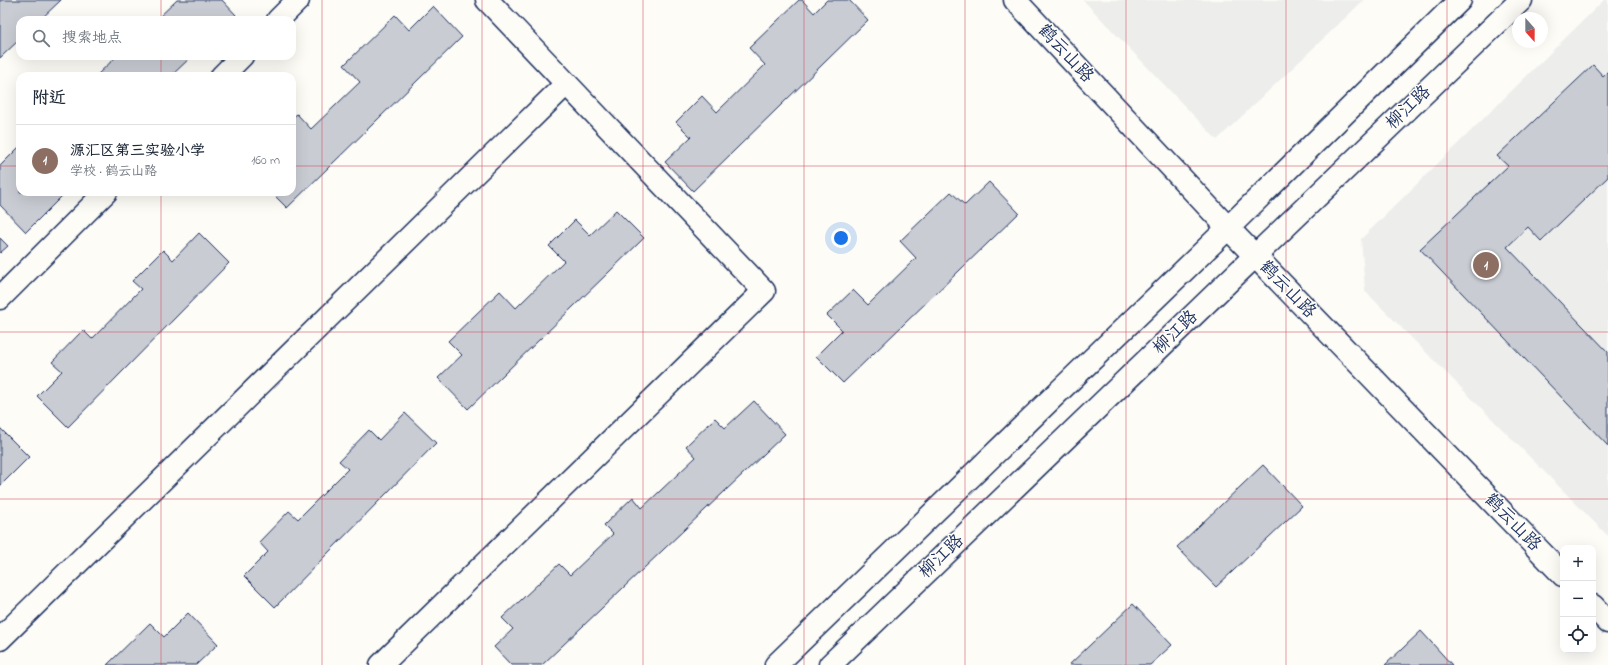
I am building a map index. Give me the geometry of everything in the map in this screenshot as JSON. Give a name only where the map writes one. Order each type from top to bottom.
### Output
[{"type":"street","points":[[282,16],[298,0]]},
{"type":"street","points":[[381,665],[764,291],[487,0]]},
{"type":"street","name":"鹤云山路","points":[[1015,0],[1255,257],[1560,572]]},
{"type":"street","points":[[776,665],[1228,228],[1460,0]]},
{"type":"street","name":"柳江路","points":[[830,665],[1520,0]]},
{"type":"street","points":[[226,72],[238,60]]},
{"type":"street","points":[[0,640],[566,84]]},
{"type":"street","points":[[0,298],[102,196]]},
{"type":"street","points":[[1596,609],[1608,622]]},
{"type":"shaded area","points":[[1083,0],[1364,0],[1217,140]]},
{"type":"shaded area","points":[[1604,0],[1608,0],[1608,536],[1365,291],[1361,239]]},
{"type":"building","points":[[0,0],[61,0],[44,16],[16,16],[16,43],[0,58]]},
{"type":"building","points":[[177,0],[222,0],[236,15],[235,16],[160,16]]},
{"type":"building","points":[[799,0],[802,0],[814,13],[827,0],[849,0],[868,20],[693,191],[665,162],[691,137],[676,122],[702,96],[717,112],[765,65],[749,48]]},
{"type":"building","points":[[433,6],[462,37],[287,208],[275,196],[296,196],[296,115],[297,114],[311,129],[360,82],[344,65],[395,15],[409,30]]},
{"type":"building","points":[[113,60],[188,60],[175,72],[100,72]]},
{"type":"building","points":[[1593,65],[1603,76],[1608,71],[1608,177],[1541,241],[1528,227],[1507,247],[1608,352],[1608,446],[1420,249],[1508,166],[1497,156]]},
{"type":"building","points":[[16,150],[16,196],[62,196],[26,232],[0,205],[0,166]]},
{"type":"building","points":[[989,182],[1019,213],[843,383],[816,356],[842,330],[827,315],[853,290],[868,305],[916,258],[900,241],[951,192],[965,205]]},
{"type":"building","points":[[616,210],[644,238],[468,409],[438,378],[462,355],[448,341],[500,291],[516,308],[564,261],[549,246],[575,220],[590,235]]},
{"type":"building","points":[[199,233],[229,263],[68,427],[37,396],[62,371],[52,362],[83,330],[92,339],[141,289],[132,281],[163,250],[173,260]]},
{"type":"building","points":[[0,238],[8,246],[0,253]]},
{"type":"building","points":[[754,401],[785,434],[542,665],[511,665],[494,647],[513,629],[502,618],[559,564],[570,575],[613,534],[604,525],[633,497],[642,508],[696,457],[686,446],[715,418],[725,428]]},
{"type":"building","points":[[405,413],[436,443],[275,607],[244,576],[268,552],[259,542],[289,511],[298,519],[348,469],[339,461],[369,430],[379,440]]},
{"type":"building","points":[[0,428],[29,457],[0,486]]},
{"type":"building","points":[[1263,465],[1302,506],[1216,587],[1177,547]]},
{"type":"building","points":[[1133,604],[1172,645],[1150,665],[1069,665]]},
{"type":"building","points":[[188,613],[218,644],[196,665],[107,665],[150,623],[164,637]]},
{"type":"building","points":[[1421,631],[1452,665],[1385,665]]},
{"type":"place","name":"源汇区第三实验小学","points":[[1486,265]]}]
